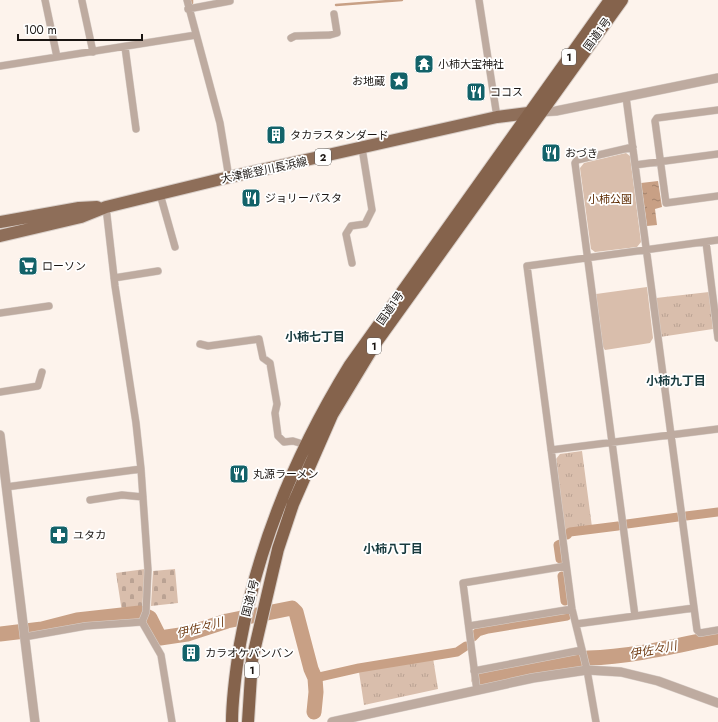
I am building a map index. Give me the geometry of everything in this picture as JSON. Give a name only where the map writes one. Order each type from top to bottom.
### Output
[{"type":"highway","name":"国道1号","points":[[232,722],[235,672],[245,616],[273,521],[306,446],[350,365],[610,0]]},
{"type":"highway","name":"国道1号","points":[[248,722],[252,660],[278,549],[292,504],[332,415],[375,344],[622,0]]},
{"type":"main road","name":"大津能登川長浜線","points":[[0,236],[81,217],[106,207],[229,178],[497,117],[541,112]]},
{"type":"main road","name":"大津能登川長浜線","points":[[0,222],[79,208],[106,207]]},
{"type":"street","points":[[45,0],[57,57]]},
{"type":"street","points":[[187,0],[188,9],[220,123],[229,178]]},
{"type":"street","points":[[479,0],[497,117]]},
{"type":"street","points":[[82,1],[93,52]]},
{"type":"street","points":[[188,9],[230,1]]},
{"type":"street","points":[[291,38],[295,36],[330,36],[337,33],[334,14]]},
{"type":"street","points":[[0,66],[196,35]]},
{"type":"street","points":[[125,47],[136,130]]},
{"type":"street","points":[[541,112],[556,111],[718,78]]},
{"type":"street","points":[[626,97],[697,630],[700,633],[718,630]]},
{"type":"street","points":[[718,110],[657,118],[655,121],[666,203],[718,196]]},
{"type":"street","points":[[633,147],[577,160],[575,163],[635,616]]},
{"type":"street","points":[[352,263],[346,234],[351,226],[365,224],[372,210],[362,148]]},
{"type":"street","points":[[635,165],[718,154]]},
{"type":"street","points":[[160,194],[175,247]]},
{"type":"street","points":[[106,207],[114,278],[134,409],[141,470],[148,570],[146,612],[142,621]]},
{"type":"street","points":[[596,722],[587,670],[572,609],[527,266],[718,240]]},
{"type":"street","points":[[706,242],[718,338]]},
{"type":"street","points":[[114,278],[158,271]]},
{"type":"street","points":[[0,313],[49,306]]},
{"type":"street","points":[[200,344],[208,346],[259,339],[263,358],[270,363],[276,404],[275,413],[278,436],[284,442],[293,442],[306,446]]},
{"type":"street","points":[[0,392],[38,386],[42,372]]},
{"type":"street","points":[[551,450],[718,429]]},
{"type":"street","points":[[0,436],[35,722]]},
{"type":"street","points":[[6,488],[141,470]]},
{"type":"street","points":[[90,500],[122,495],[143,497]]},
{"type":"street","points":[[477,691],[462,583],[566,566]]},
{"type":"street","points":[[576,624],[694,608]]},
{"type":"street","points":[[469,626],[572,609]]},
{"type":"street","points":[[23,633],[142,621]]},
{"type":"street","points":[[142,621],[160,654],[172,722]]},
{"type":"street","points":[[474,671],[582,650]]},
{"type":"street","points":[[332,722],[533,678],[587,670],[621,672],[658,681],[718,703]]},
{"type":"green space","name":"小柿公園","points":[[626,153],[630,156],[641,242],[637,247],[595,252],[591,249],[580,168],[584,163]]},
{"type":"green space","points":[[647,287],[653,338],[650,343],[605,350],[603,347],[596,294]]},
{"type":"green space","points":[[709,292],[713,329],[660,337],[656,298]]},
{"type":"green space","points":[[582,451],[592,527],[565,530],[556,459],[560,454]]},
{"type":"green space","points":[[145,569],[142,611],[122,612],[116,573]]},
{"type":"green space","points":[[175,569],[178,603],[151,606],[153,571]]},
{"type":"green space","points":[[433,658],[438,689],[364,705],[359,672],[360,669]]},
{"type":"water","points":[[658,181],[662,207],[655,209],[657,225],[647,226],[641,183]]},
{"type":"waterway","points":[[336,5],[402,0]]},
{"type":"waterway","name":"伊佐々川","points":[[686,516],[718,512]]},
{"type":"waterway","name":"伊佐々川","points":[[627,524],[678,517]]},
{"type":"waterway","name":"伊佐々川","points":[[567,535],[570,532],[618,526]]},
{"type":"waterway","name":"伊佐々川","points":[[560,544],[558,545],[560,559]]},
{"type":"waterway","name":"伊佐々川","points":[[562,576],[565,601]]},
{"type":"waterway","name":"伊佐々川","points":[[0,634],[42,629],[77,620],[140,613],[150,618],[160,638],[187,634],[227,621],[292,608],[296,612],[311,669],[315,678],[316,692],[314,712]]},
{"type":"waterway","name":"伊佐々川","points":[[473,637],[478,632],[488,629],[567,616]]},
{"type":"waterway","name":"伊佐々川","points":[[588,658],[621,656],[718,637]]},
{"type":"waterway","name":"伊佐々川","points":[[315,678],[359,668],[457,652],[466,646]]},
{"type":"waterway","name":"伊佐々川","points":[[479,680],[579,660]]},
{"type":"place","name":"小柿大宝神社","points":[[424,64]]},
{"type":"place","name":"お地蔵","points":[[399,81]]},
{"type":"place","name":"ココス","points":[[476,92]]},
{"type":"place","name":"タカラスタンダード","points":[[276,135]]},
{"type":"place","name":"おづき","points":[[551,153]]},
{"type":"place","name":"ジョリーパスタ","points":[[251,198]]},
{"type":"place","name":"ローソン","points":[[28,266]]},
{"type":"place","name":"丸源ラーメン","points":[[239,474]]},
{"type":"place","name":"ユタカ","points":[[59,535]]},
{"type":"place","name":"カラオケバンバン","points":[[191,653]]},
{"type":"district","name":"小柿七丁目","points":[[315,337]]},
{"type":"district","name":"小柿九丁目","points":[[676,381]]},
{"type":"district","name":"小柿八丁目","points":[[393,549]]}]
